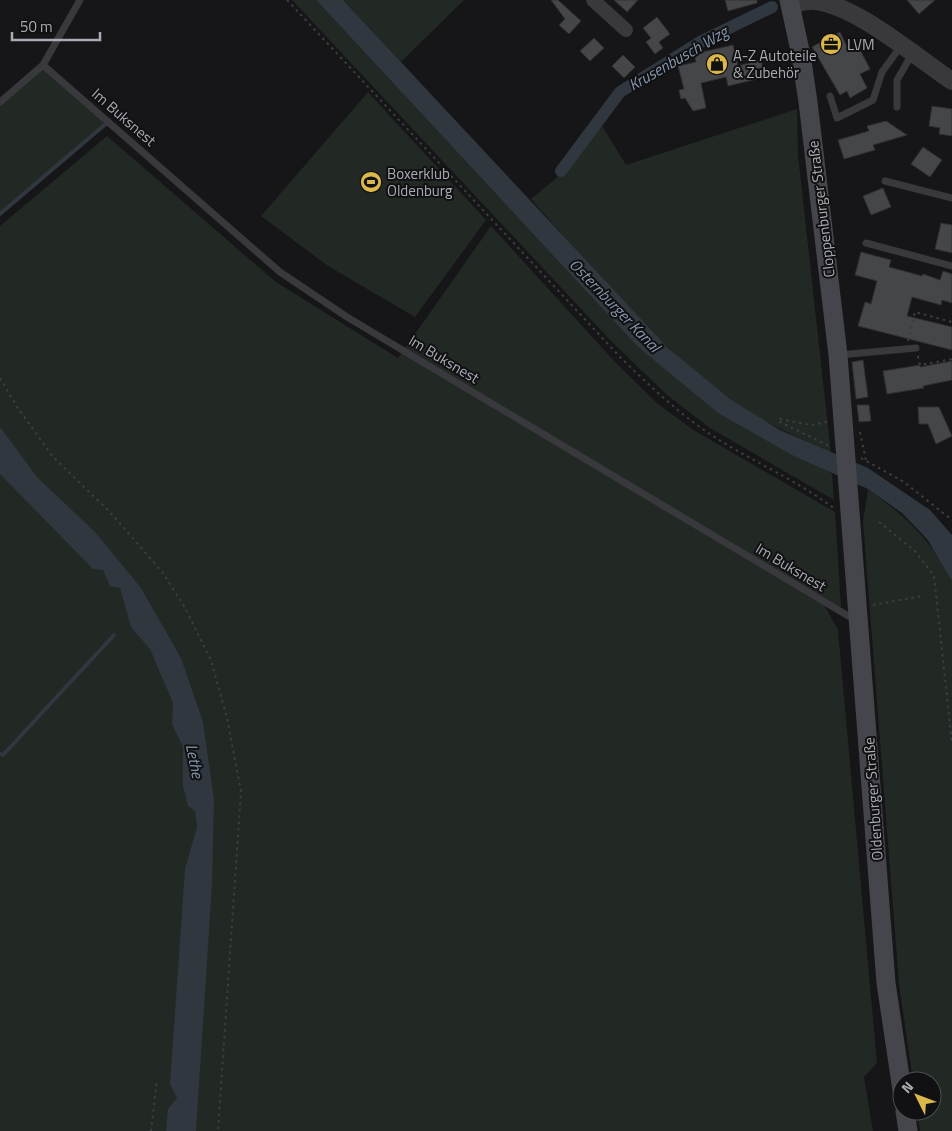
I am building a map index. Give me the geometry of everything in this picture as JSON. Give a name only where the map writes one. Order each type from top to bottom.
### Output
[{"type":"main road","name":"Cloppenburger Straße","points":[[790,2],[808,102],[838,355],[846,452]]},
{"type":"main road","name":"Oldenburger Straße","points":[[846,452],[844,510],[864,617],[886,982],[899,1071]]},
{"type":"street","points":[[593,0],[626,30]]},
{"type":"street","points":[[790,2],[822,1],[838,7],[907,50],[952,81]]},
{"type":"lane","points":[[0,102],[43,65],[80,0]]},
{"type":"lane","points":[[830,96],[837,118],[873,100],[882,72],[907,50]]},
{"type":"lane","points":[[897,107],[897,80],[907,50]]},
{"type":"lane","name":"Im Buksnest","points":[[43,65],[280,272],[347,317],[864,617]]},
{"type":"lane","points":[[885,181],[952,198]]},
{"type":"lane","points":[[866,243],[952,266]]},
{"type":"lane","points":[[838,355],[916,348]]},
{"type":"path","points":[[287,0],[621,358],[662,398],[706,431],[844,510]]},
{"type":"path","points":[[906,348],[915,312],[952,322]]},
{"type":"path","points":[[916,348],[920,366],[952,359]]},
{"type":"path","points":[[0,378],[17,407],[53,457],[109,511],[163,573],[184,606],[211,660],[227,718],[241,791],[218,1131]]},
{"type":"path","points":[[866,460],[844,423],[811,425],[780,419],[778,422],[866,460],[904,482],[952,520]]},
{"type":"path","points":[[879,522],[914,551],[934,576],[952,743]]},
{"type":"path","points":[[864,617],[922,596]]},
{"type":"path","points":[[151,1131],[158,1079]]},
{"type":"shaded area","points":[[292,0],[316,0],[637,346],[832,474],[834,500],[710,428],[667,395],[612,342]]},
{"type":"shaded area","points":[[343,0],[464,0],[401,62]]},
{"type":"shaded area","points":[[43,65],[108,122],[0,214],[0,102]]},
{"type":"shaded area","name":"Boxerklub Oldenburg","points":[[368,92],[486,220],[415,317],[328,266],[261,216]]},
{"type":"shaded area","points":[[797,109],[798,155],[831,453],[766,422],[730,399],[702,377],[625,305],[531,199],[567,169],[601,124],[626,165]]},
{"type":"shaded area","points":[[107,136],[276,282],[398,358],[491,226],[616,363],[658,404],[695,431],[835,512],[841,607],[820,597],[838,630],[877,1063],[864,1077],[873,1131],[0,1131],[0,226]]},
{"type":"shaded area","points":[[868,489],[916,529],[936,553],[952,581],[952,1131],[920,1131],[918,1121],[942,1121],[942,1071],[912,1071],[899,984],[863,522]]},
{"type":"water","name":"Osternburger Kanal","points":[[316,0],[343,0],[668,348],[730,399],[780,430],[868,468],[930,510],[952,535],[952,581],[927,539],[902,513],[868,489],[794,456],[718,413],[637,346]]},
{"type":"water","name":"Lethe","points":[[0,427],[37,477],[96,533],[141,588],[181,658],[203,722],[214,800],[212,884],[196,1131],[166,1131],[168,1109],[177,1098],[170,1084],[185,869],[197,827],[195,811],[188,806],[183,786],[183,747],[172,724],[173,703],[150,649],[131,627],[120,588],[110,586],[103,570],[93,569],[0,474]]},
{"type":"building","points":[[551,0],[558,0],[581,21],[569,34],[559,25],[565,19]]},
{"type":"building","points":[[614,0],[638,0],[627,12]]},
{"type":"building","points":[[725,0],[757,0],[757,3],[728,11]]},
{"type":"building","points":[[907,0],[935,0],[919,14]]},
{"type":"building","points":[[657,17],[670,34],[659,42],[663,48],[655,54],[646,42],[651,38],[643,28]]},
{"type":"building","points":[[840,32],[849,51],[858,46],[870,69],[860,74],[867,88],[850,98],[847,91],[840,95],[812,47]]},
{"type":"building","points":[[594,38],[604,48],[590,61],[580,51]]},
{"type":"building","points":[[733,45],[738,66],[761,60],[765,77],[728,86],[726,77],[701,83],[706,108],[693,111],[685,98],[681,99],[679,90],[684,89],[678,66],[696,62],[694,54]]},
{"type":"building","points":[[623,55],[635,67],[624,78],[612,66]]},
{"type":"building","points":[[932,106],[952,109],[952,136],[939,134],[940,128],[929,126]]},
{"type":"building","points":[[886,121],[907,135],[873,145],[875,150],[844,159],[838,140],[869,131],[867,126]]},
{"type":"building","points":[[923,147],[942,160],[930,177],[911,164]]},
{"type":"building","points":[[883,188],[891,207],[871,215],[863,196]]},
{"type":"building","points":[[941,223],[952,225],[952,253],[935,249]]},
{"type":"building","points":[[861,252],[891,260],[889,267],[922,276],[923,274],[940,280],[943,271],[952,274],[952,303],[942,300],[941,305],[912,297],[907,316],[952,327],[952,350],[858,326],[865,302],[871,304],[877,281],[855,275]]},
{"type":"building","points":[[863,360],[868,397],[856,399],[852,362]]},
{"type":"building","points":[[952,361],[952,380],[923,386],[924,388],[887,394],[883,371]]},
{"type":"building","points":[[857,405],[869,405],[871,421],[859,422]]},
{"type":"building","points":[[918,407],[939,407],[952,436],[936,444],[928,424],[919,424]]},
{"type":"waterway","name":"Krusenbusch Wzg","points":[[561,171],[620,92],[700,42],[772,7]]},
{"type":"waterway","points":[[0,214],[108,122]]},
{"type":"waterway","points":[[0,754],[3,755],[114,635]]},
{"type":"place","name":"LVM","points":[[831,44]]},
{"type":"place","name":"A-Z Autoteile & Zubehör","points":[[717,64]]},
{"type":"place","name":"Boxerklub Oldenburg","points":[[371,182]]}]
